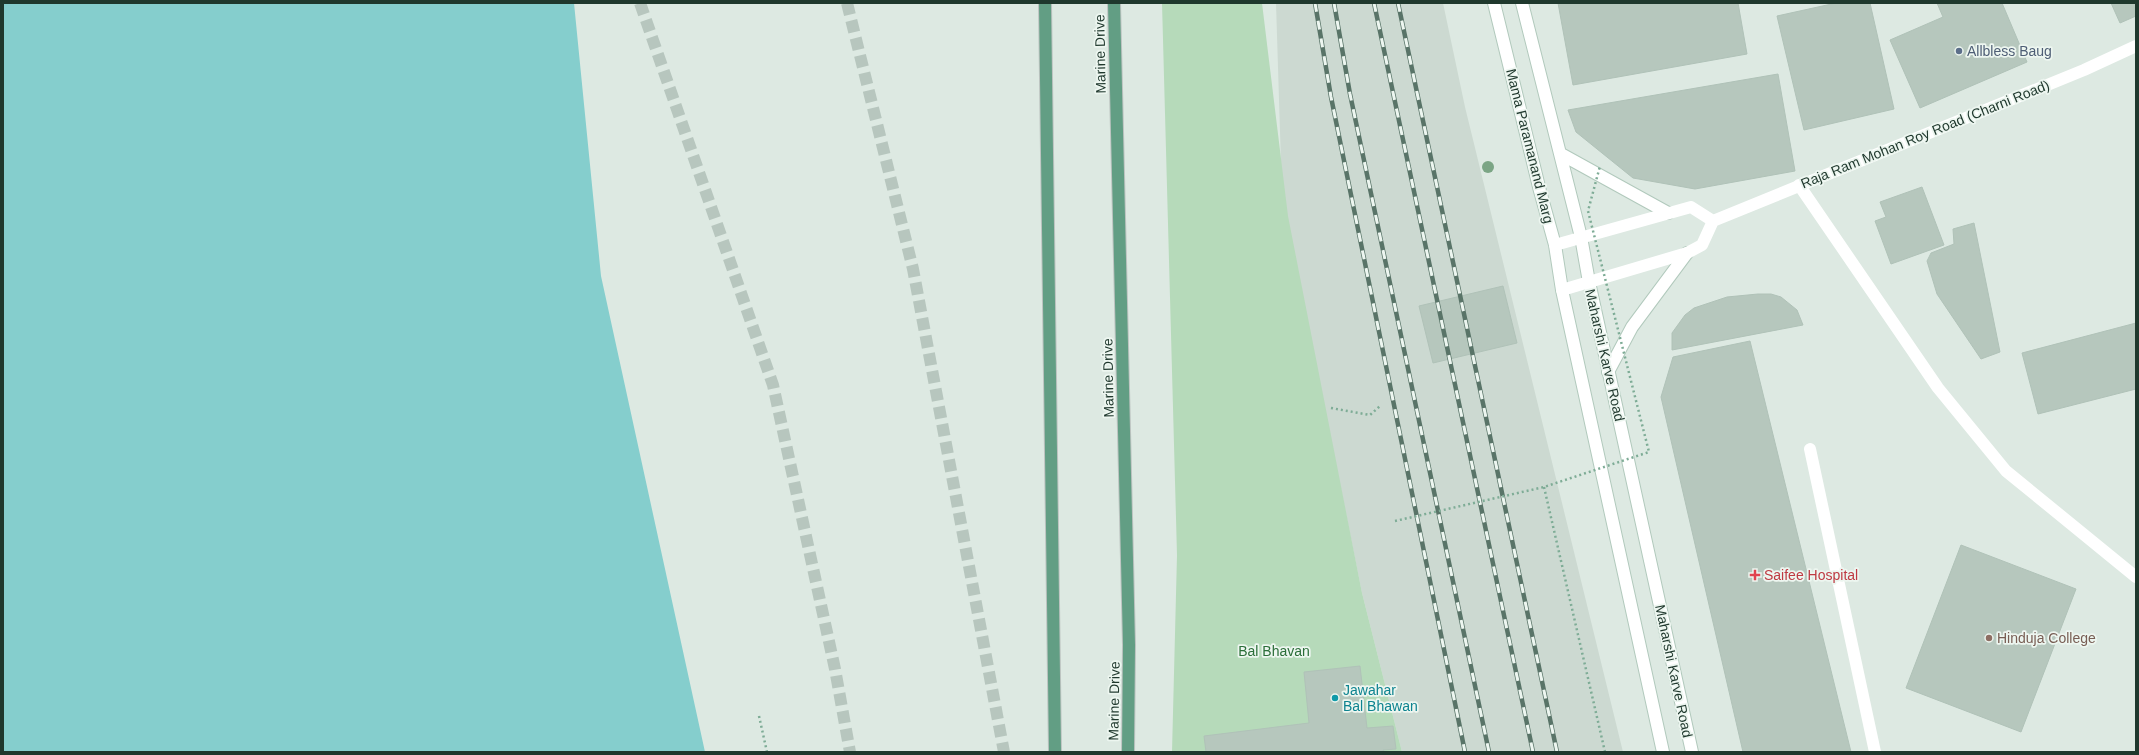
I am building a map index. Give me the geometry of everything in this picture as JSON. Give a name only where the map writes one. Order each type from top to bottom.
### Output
[{"type":"main road","points":[[1045,3],[1055,752]]},
{"type":"main road","name":"Marine Drive","points":[[1114,3],[1130,645],[1128,752]]},
{"type":"main road","name":"Mama Paramanand Marg","points":[[1494,3],[1538,184],[1555,245],[1562,290]]},
{"type":"main road","name":"Mama Paramanand Marg","points":[[1522,3],[1581,237],[1589,282]]},
{"type":"main road","name":"Raja Ram Mohan Roy Road (Charni Road)","points":[[1714,222],[1799,185],[2084,70],[2136,46]]},
{"type":"main road","points":[[1561,154],[1668,213]]},
{"type":"main road","points":[[1799,185],[1938,388],[2006,471],[2136,577]]},
{"type":"main road","points":[[1555,245],[1691,207],[1714,222],[1702,245],[1687,253],[1589,282]]},
{"type":"main road","points":[[1608,372],[1632,327],[1687,253]]},
{"type":"main road","name":"Maharshi Karve Road","points":[[1663,752],[1562,290],[1589,282],[1692,752]]},
{"type":"main road","points":[[1810,450],[1875,752]]},
{"type":"path","points":[[1395,522],[1544,487],[1649,452],[1588,211],[1600,166]]},
{"type":"path","points":[[1331,408],[1370,415],[1380,406]]},
{"type":"path","points":[[1544,487],[1605,752]]},
{"type":"path","points":[[759,716],[767,752]]},
{"type":"shaded area","points":[[1276,3],[1443,3],[1465,107],[1623,752],[1402,752],[1362,593],[1282,196]]},
{"type":"green space","name":"Bal Bhavan","points":[[1162,3],[1262,3],[1288,216],[1362,593],[1402,752],[1172,752],[1177,555]]},
{"type":"water","points":[[3,3],[574,3],[601,276],[705,752],[3,752]]},
{"type":"building","points":[[1558,3],[1738,3],[1747,54],[1573,85]]},
{"type":"building","points":[[1836,3],[1870,3],[1894,109],[1804,130],[1777,16]]},
{"type":"building","name":"Allbless Baug","points":[[1937,3],[2002,3],[2027,62],[1920,108],[1890,40],[1943,17]]},
{"type":"building","points":[[2111,3],[2136,3],[2136,16],[2120,23]]},
{"type":"building","points":[[1778,74],[1795,171],[1695,189],[1633,178],[1576,132],[1568,110]]},
{"type":"building","points":[[1922,187],[1944,245],[1891,264],[1875,221],[1886,217],[1880,202]]},
{"type":"building","points":[[1974,223],[2000,352],[1981,359],[1937,294],[1927,261],[1931,253],[1954,244],[1953,229]]},
{"type":"building","points":[[1503,286],[1517,343],[1433,363],[1419,306]]},
{"type":"building","points":[[1771,294],[1781,297],[1797,310],[1803,325],[1672,350],[1672,333],[1685,315],[1694,308],[1727,297]]},
{"type":"building","points":[[2136,323],[2136,389],[2038,414],[2022,353]]},
{"type":"building","name":"Saifee Hospital","points":[[1750,341],[1851,752],[1743,752],[1661,397],[1673,357]]},
{"type":"building","points":[[1961,545],[2076,589],[2021,732],[1906,688]]},
{"type":"building","name":"Jawahar Bal Bhawan","points":[[1360,666],[1367,728],[1393,726],[1396,749],[1383,750],[1384,752],[1206,752],[1204,736],[1309,723],[1304,672]]},
{"type":"tunnel","points":[[640,3],[773,385],[835,669],[850,752]]},
{"type":"tunnel","points":[[847,3],[913,269],[1004,752]]},
{"type":"railway","points":[[1315,3],[1331,97],[1465,752]]},
{"type":"railway","points":[[1334,3],[1350,94],[1489,752]]},
{"type":"railway","points":[[1374,3],[1533,752]]},
{"type":"railway","points":[[1398,3],[1557,752]]},
{"type":"place","name":"Allbless Baug","points":[[1959,51]]},
{"type":"place","name":"Saifee Hospital","points":[[1755,575]]},
{"type":"place","name":"Hinduja College","points":[[1989,638]]},
{"type":"place","name":"Jawahar Bal Bhawan","points":[[1335,698]]}]
